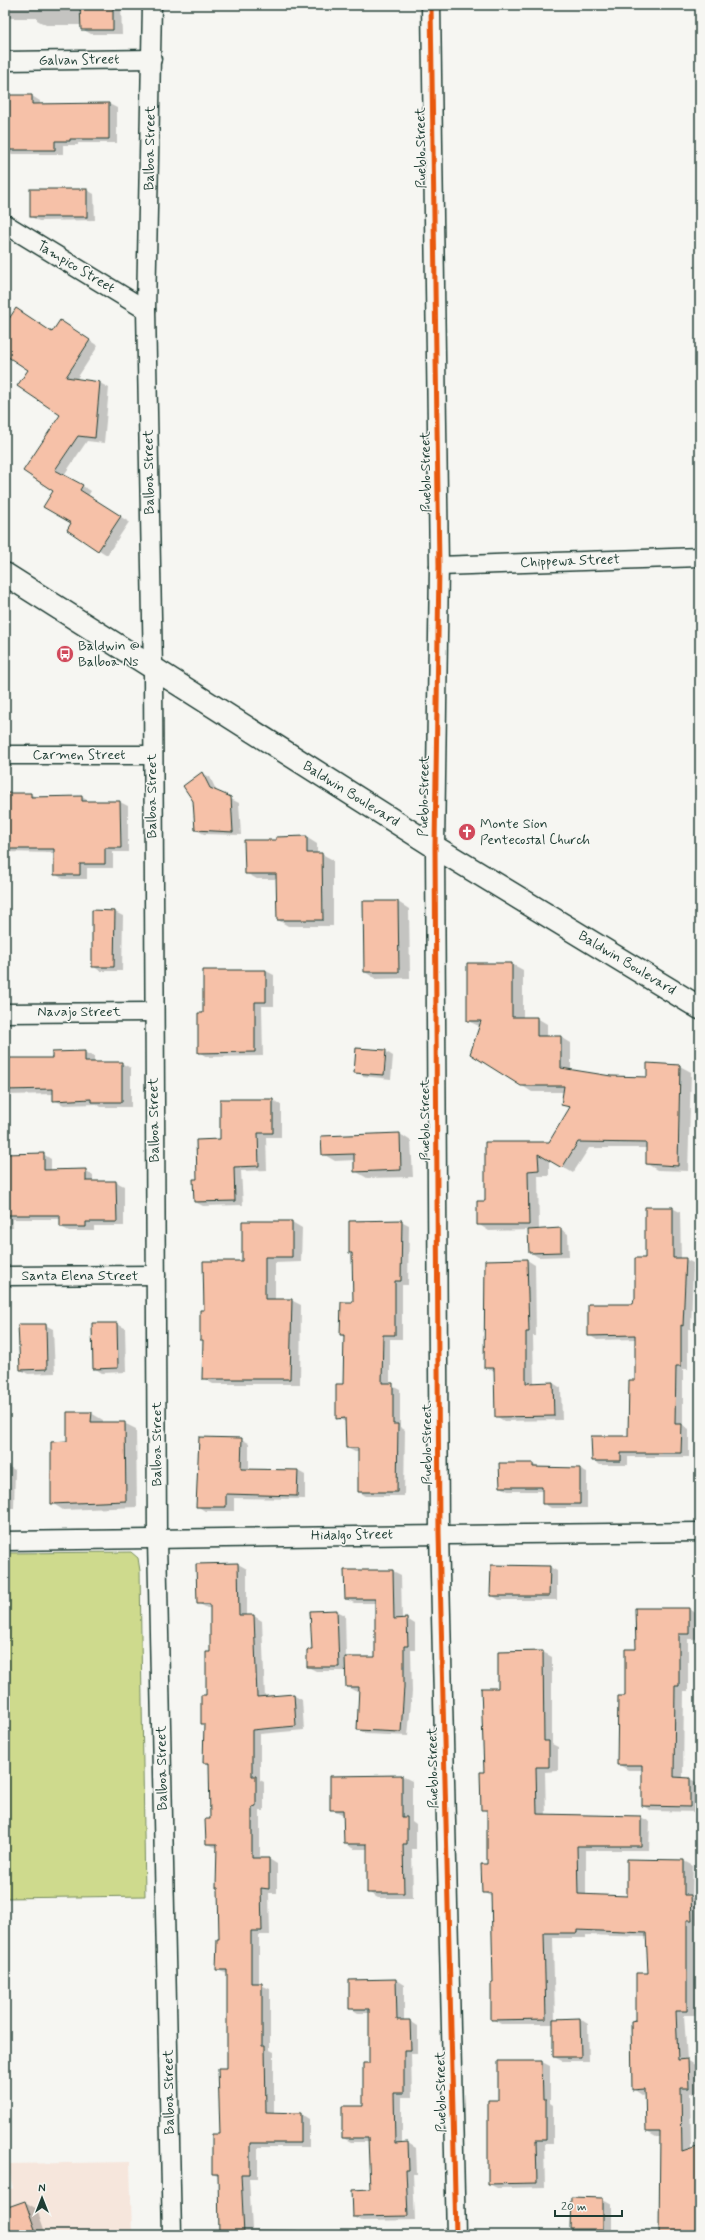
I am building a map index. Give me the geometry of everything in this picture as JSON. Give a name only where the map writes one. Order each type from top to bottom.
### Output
[{"type":"main road","name":"Baldwin Boulevard","points":[[5,574],[435,846],[700,1008]]},
{"type":"street","name":"Balboa Street","points":[[152,5],[146,310],[153,669],[153,1012],[157,1540],[172,2235]]},
{"type":"street","name":"Pueblo Street","points":[[431,5],[439,566],[435,846],[439,1533],[456,2235]]},
{"type":"street","name":"Galvan Street","points":[[5,61],[152,59]]},
{"type":"street","name":"Tampico Street","points":[[5,224],[146,310]]},
{"type":"street","name":"Chippewa Street","points":[[439,566],[700,556]]},
{"type":"street","name":"Carmen Street","points":[[5,755],[152,755]]},
{"type":"street","name":"Navajo Street","points":[[5,1013],[153,1012]]},
{"type":"street","name":"Santa Elena Street","points":[[5,1276],[156,1275]]},
{"type":"street","name":"Hidalgo Street","points":[[5,1541],[157,1540],[439,1533],[700,1532]]},
{"type":"shaded area","points":[[130,2162],[132,2235],[5,2235],[5,2191],[13,2188],[7,2164]]},
{"type":"green space","points":[[131,1552],[138,1558],[140,1571],[145,1896],[5,1898],[5,1553]]},
{"type":"building","points":[[80,5],[113,5],[113,30],[81,30]]},
{"type":"building","points":[[5,95],[32,95],[32,104],[109,103],[109,139],[70,139],[70,141],[55,141],[55,150],[5,150]]},
{"type":"building","points":[[30,189],[87,189],[87,217],[30,217]]},
{"type":"building","points":[[16,308],[52,332],[60,320],[90,340],[66,377],[100,382],[95,438],[78,436],[55,470],[83,485],[80,490],[121,516],[98,551],[67,530],[71,523],[43,507],[53,491],[23,471],[60,415],[17,386],[28,370],[5,355],[5,325]]},
{"type":"building","points":[[202,772],[210,788],[231,797],[233,832],[195,830],[193,801],[183,786]]},
{"type":"building","points":[[6,793],[31,793],[31,797],[82,796],[82,801],[120,801],[121,848],[105,848],[105,864],[80,864],[80,875],[54,875],[54,849],[6,849]]},
{"type":"building","points":[[307,836],[307,853],[322,853],[323,920],[277,920],[276,874],[245,874],[244,840],[276,840],[276,837]]},
{"type":"building","points":[[363,901],[398,901],[399,972],[364,972]]},
{"type":"building","points":[[92,910],[115,911],[114,967],[92,967]]},
{"type":"building","points":[[467,963],[512,963],[512,1017],[537,1017],[537,1036],[561,1036],[561,1068],[611,1076],[647,1077],[647,1063],[680,1065],[678,1166],[646,1164],[646,1143],[578,1142],[562,1168],[538,1154],[539,1170],[528,1171],[529,1225],[477,1225],[477,1201],[485,1201],[485,1142],[549,1142],[570,1107],[561,1105],[564,1086],[521,1086],[470,1054],[481,1021],[467,1021]]},
{"type":"building","points":[[203,970],[266,970],[266,1002],[255,1002],[255,1052],[198,1053],[198,1013],[203,1013]]},
{"type":"building","points":[[356,1048],[386,1050],[384,1075],[354,1073]]},
{"type":"building","points":[[85,1051],[85,1062],[122,1062],[122,1102],[91,1102],[91,1099],[53,1101],[53,1089],[5,1090],[5,1058],[52,1058],[52,1052]]},
{"type":"building","points":[[220,1099],[273,1099],[273,1133],[258,1133],[259,1166],[234,1167],[235,1201],[194,1202],[193,1179],[197,1179],[196,1140],[220,1139]]},
{"type":"building","points":[[400,1133],[401,1170],[354,1172],[354,1154],[322,1155],[321,1136]]},
{"type":"building","points":[[44,1153],[44,1170],[86,1169],[86,1181],[116,1181],[117,1222],[86,1222],[86,1227],[60,1227],[60,1215],[5,1215],[5,1154]]},
{"type":"building","points":[[645,1207],[673,1207],[673,1258],[686,1258],[683,1326],[681,1325],[681,1366],[676,1366],[675,1424],[682,1424],[681,1453],[621,1453],[621,1461],[592,1461],[591,1436],[628,1436],[629,1380],[635,1380],[635,1335],[588,1336],[588,1304],[633,1304],[635,1299],[635,1258],[645,1258]]},
{"type":"building","points":[[402,1220],[401,1281],[395,1281],[395,1335],[383,1335],[382,1383],[393,1383],[393,1424],[398,1424],[397,1492],[358,1492],[358,1448],[346,1448],[345,1418],[336,1419],[336,1384],[343,1384],[344,1335],[340,1335],[341,1302],[353,1302],[352,1253],[349,1253],[349,1221]]},
{"type":"building","points":[[242,1221],[292,1221],[292,1257],[265,1257],[265,1299],[292,1299],[290,1379],[202,1379],[203,1340],[200,1340],[200,1310],[204,1310],[203,1261],[242,1261]]},
{"type":"building","points":[[561,1228],[561,1252],[529,1253],[528,1230]]},
{"type":"building","points":[[527,1259],[529,1332],[526,1332],[526,1383],[553,1382],[554,1416],[495,1417],[494,1368],[484,1368],[485,1260]]},
{"type":"building","points":[[92,1323],[117,1323],[118,1368],[93,1369]]},
{"type":"building","points":[[18,1324],[46,1324],[47,1369],[20,1370]]},
{"type":"building","points":[[67,1412],[92,1412],[91,1422],[125,1422],[126,1501],[51,1504],[51,1442],[67,1441]]},
{"type":"building","points":[[199,1437],[242,1438],[241,1469],[298,1470],[297,1496],[226,1494],[226,1507],[196,1507]]},
{"type":"building","points":[[499,1463],[533,1463],[533,1467],[580,1468],[580,1504],[542,1504],[542,1487],[500,1487]]},
{"type":"building","points":[[238,1563],[239,1615],[254,1615],[257,1697],[294,1694],[296,1726],[252,1730],[252,1776],[256,1776],[256,1806],[252,1807],[252,1858],[269,1858],[269,1889],[261,1888],[262,1931],[251,1931],[251,1983],[262,1983],[262,2046],[265,2046],[266,2112],[301,2113],[301,2143],[250,2143],[250,2174],[241,2174],[244,2235],[219,2235],[218,2174],[212,2174],[212,2134],[220,2134],[218,2068],[227,2068],[227,1970],[216,1970],[217,1939],[219,1939],[218,1888],[216,1888],[217,1844],[206,1844],[205,1819],[210,1819],[209,1763],[203,1763],[204,1724],[201,1724],[201,1695],[206,1695],[206,1652],[210,1652],[210,1604],[197,1604],[196,1564]]},
{"type":"building","points":[[491,1565],[550,1566],[549,1596],[490,1596]]},
{"type":"building","points":[[344,1570],[393,1570],[394,1619],[407,1618],[408,1646],[404,1646],[404,1687],[401,1732],[357,1730],[359,1687],[346,1687],[345,1657],[375,1657],[375,1599],[345,1599]]},
{"type":"building","points":[[635,1608],[689,1608],[689,1634],[679,1634],[679,1686],[675,1686],[674,1777],[690,1778],[690,1807],[642,1806],[642,1765],[617,1765],[618,1696],[625,1696],[625,1649],[636,1649]]},
{"type":"building","points":[[337,1610],[339,1667],[307,1667],[307,1650],[312,1650],[310,1611]]},
{"type":"building","points":[[543,1651],[544,1741],[549,1741],[549,1767],[536,1767],[537,1814],[641,1816],[641,1846],[577,1846],[578,1894],[627,1896],[627,1859],[684,1860],[684,1895],[691,1895],[692,1920],[687,1920],[687,2011],[676,2011],[678,2060],[688,2059],[689,2088],[681,2088],[682,2152],[700,2146],[700,2235],[659,2235],[660,2132],[646,2132],[645,2089],[632,2090],[631,2021],[636,2020],[636,1973],[648,1973],[646,1933],[577,1930],[577,1933],[544,1933],[546,2019],[491,2020],[491,1982],[493,1982],[491,1893],[482,1893],[481,1864],[487,1864],[487,1810],[481,1810],[480,1772],[484,1772],[481,1688],[498,1688],[498,1652]]},
{"type":"building","points":[[402,1775],[402,1817],[407,1817],[407,1844],[403,1844],[404,1893],[367,1893],[367,1844],[344,1844],[343,1810],[330,1810],[330,1776]]},
{"type":"building","points":[[396,1979],[397,2020],[410,2020],[411,2050],[404,2050],[404,2093],[394,2093],[395,2143],[408,2142],[409,2170],[406,2170],[408,2216],[353,2217],[352,2190],[370,2189],[368,2138],[342,2138],[342,2106],[363,2106],[363,2063],[369,2063],[369,2009],[349,2009],[349,1980]]},
{"type":"building","points":[[580,2018],[581,2057],[553,2057],[553,2019]]},
{"type":"building","points":[[498,2061],[542,2061],[543,2100],[546,2100],[546,2140],[536,2140],[537,2183],[488,2184],[488,2100],[498,2100]]},
{"type":"building","points":[[571,2197],[603,2198],[603,2229],[570,2229]]},
{"type":"building","points":[[25,2201],[37,2235],[5,2235],[5,2208]]},
{"type":"cycle path","points":[[431,5],[439,566],[435,847],[439,1533],[456,2235]]},
{"type":"place","name":"Baldwin @ Balboa Ns","points":[[65,654]]},
{"type":"place","name":"Monte Sion Pentecostal Church","points":[[467,832]]}]
